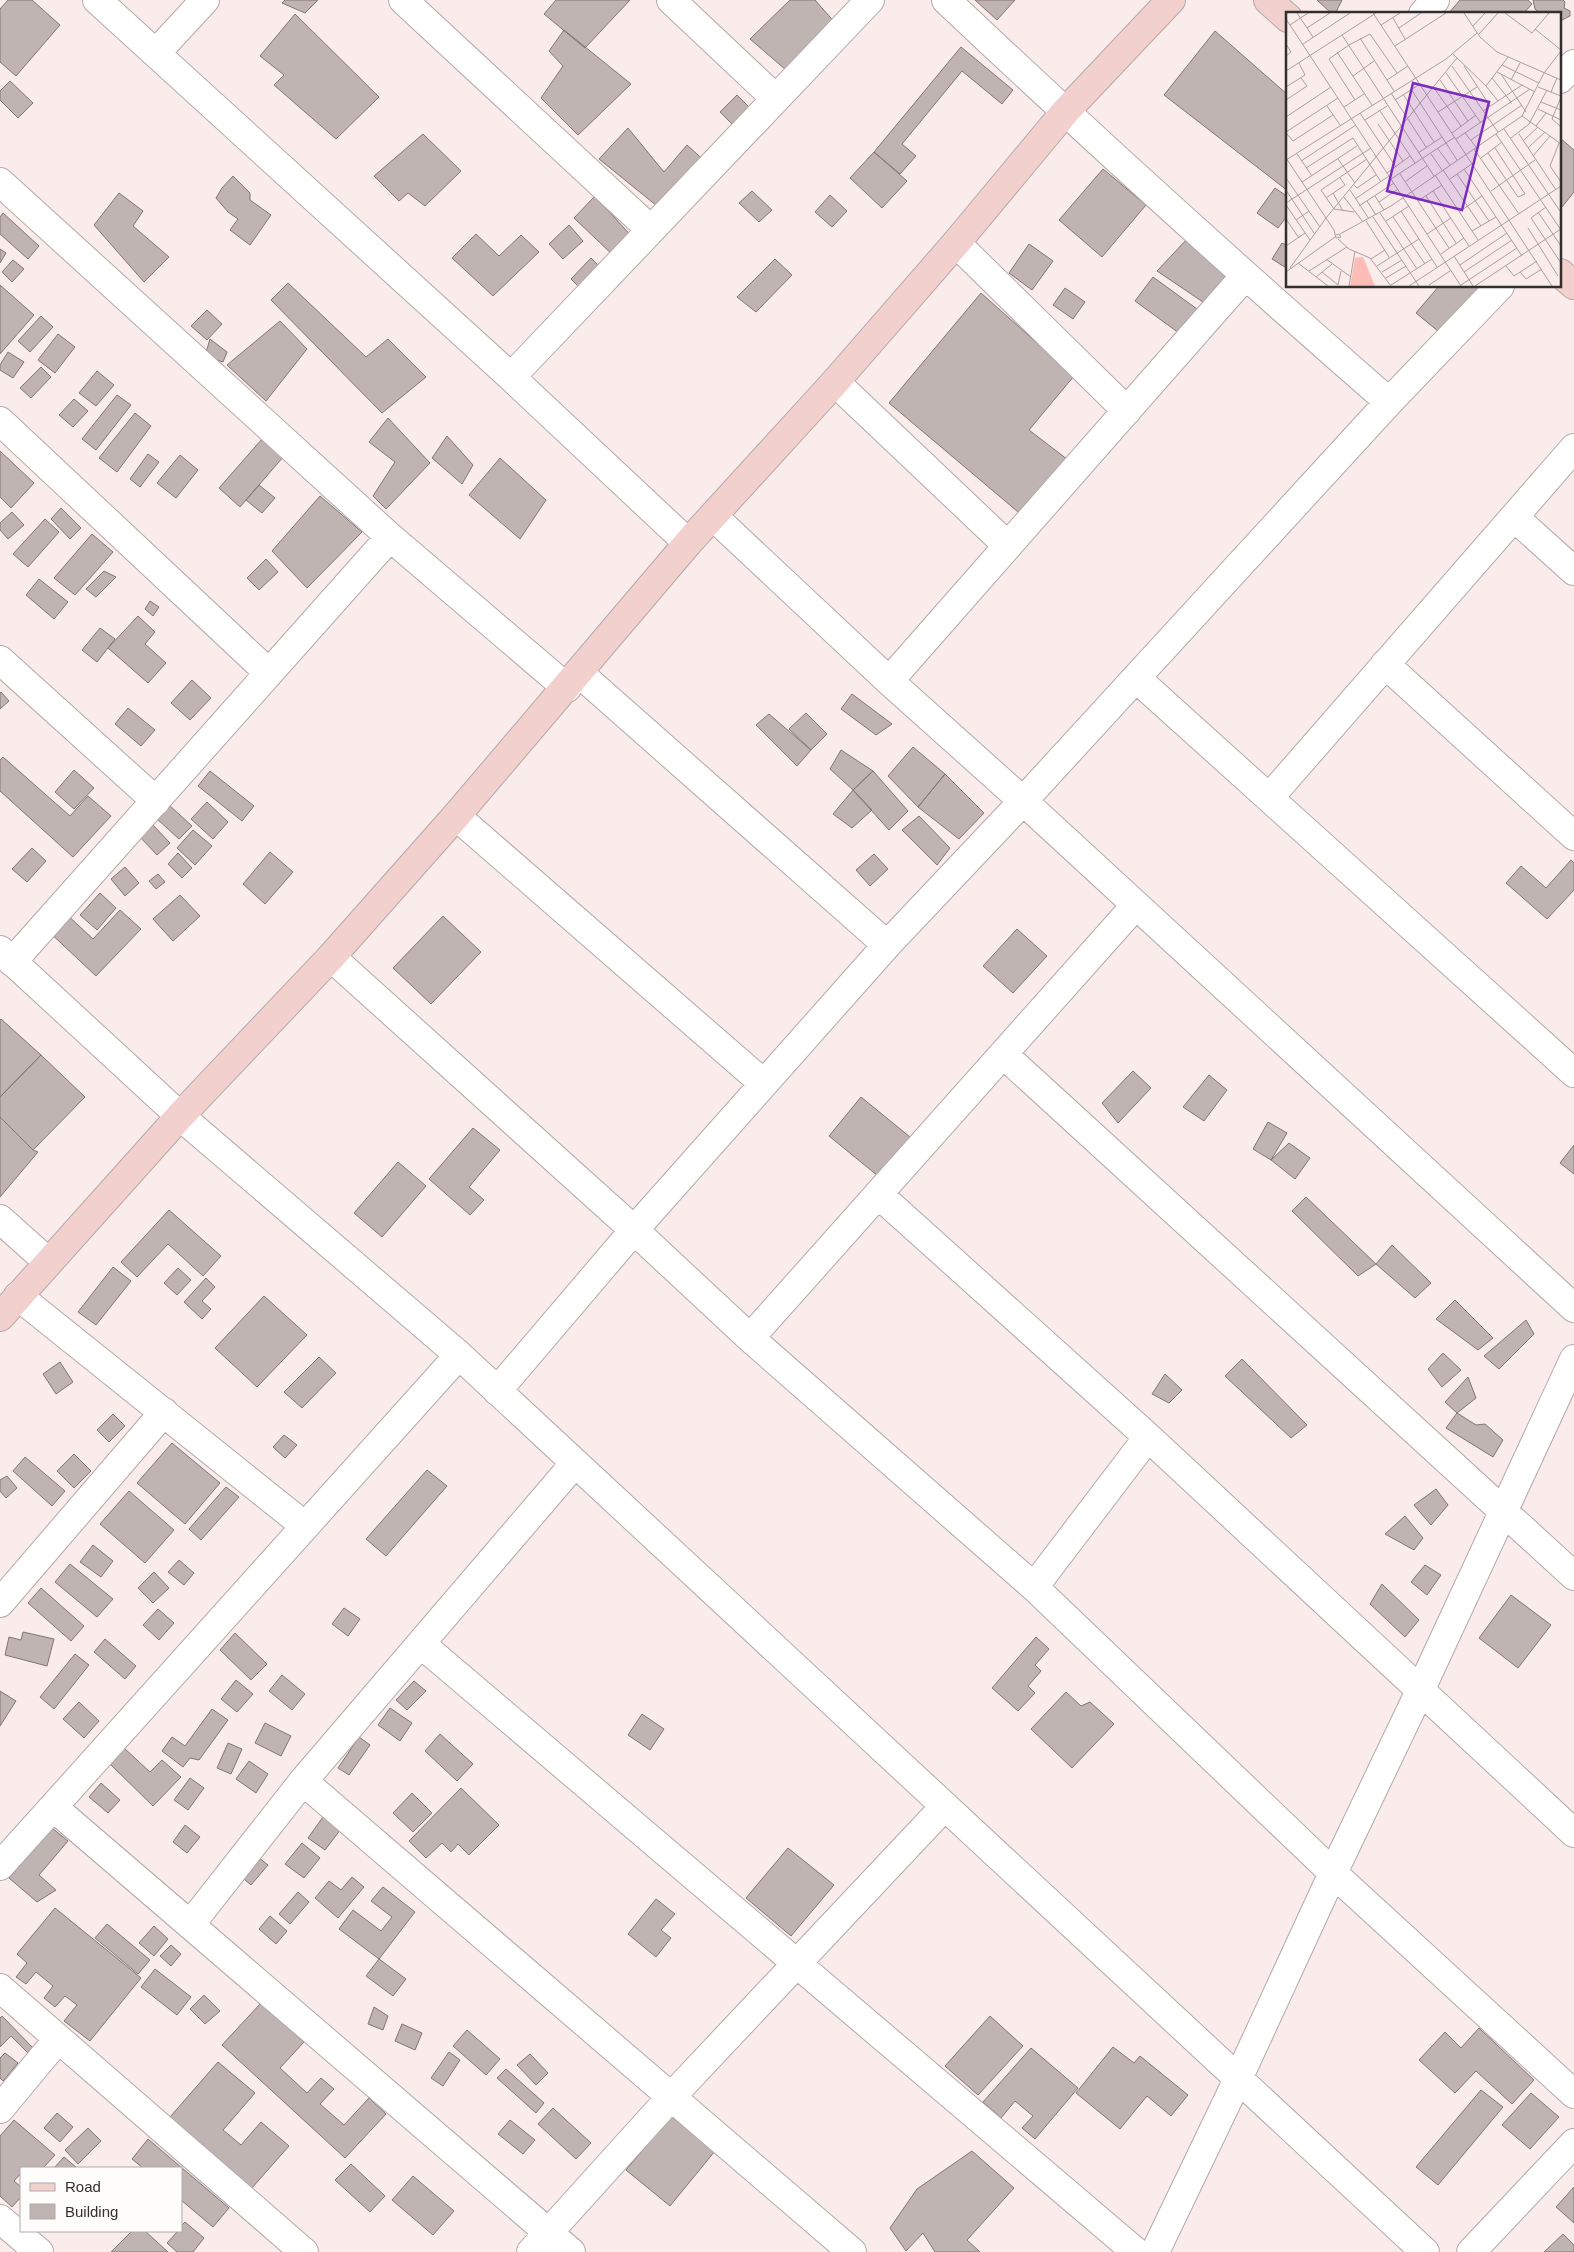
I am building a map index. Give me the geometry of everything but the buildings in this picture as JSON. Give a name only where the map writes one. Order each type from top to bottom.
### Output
[{"type":"street","points":[[98,0],[511,377],[688,543]]},
{"type":"street","points":[[156,53],[205,0]]},
{"type":"street","points":[[403,0],[651,230]]},
{"type":"street","points":[[671,0],[776,98]]},
{"type":"street","points":[[511,377],[870,0]]},
{"type":"street","points":[[946,0],[1065,112],[1245,276],[1389,402]]},
{"type":"street","points":[[0,1317],[180,1116],[331,957],[456,816],[688,543],[714,517],[836,382],[956,243],[1065,112],[1171,0]]},
{"type":"street","points":[[1268,0],[1286,16]]},
{"type":"street","points":[[1425,12],[1435,0]]},
{"type":"street","points":[[1562,77],[1574,64]]},
{"type":"street","points":[[0,182],[390,538],[573,680],[887,945]]},
{"type":"street","points":[[956,243],[1126,411]]},
{"type":"street","points":[[1562,274],[1574,285]]},
{"type":"street","points":[[889,681],[1245,276]]},
{"type":"street","points":[[497,1391],[634,1230],[887,945],[1023,801],[1389,402],[1498,288]]},
{"type":"street","points":[[836,382],[1008,546]]},
{"type":"street","points":[[0,422],[269,673]]},
{"type":"street","points":[[1269,798],[1574,448]]},
{"type":"street","points":[[714,517],[889,681],[1023,801],[1574,1308]]},
{"type":"street","points":[[1514,517],[1574,571]]},
{"type":"street","points":[[390,538],[156,801],[6,956],[180,1116],[459,1355],[1426,2252]]},
{"type":"street","points":[[0,660],[156,801]]},
{"type":"street","points":[[1385,664],[1574,836]]},
{"type":"street","points":[[1136,678],[1574,1073]]},
{"type":"street","points":[[456,816],[764,1083]]},
{"type":"street","points":[[750,1338],[1135,906]]},
{"type":"street","points":[[331,957],[634,1230],[750,1338],[1034,1587],[1332,1872],[1574,2094]]},
{"type":"street","points":[[1003,1054],[1574,1576]]},
{"type":"street","points":[[878,1194],[1148,1437],[1420,1692],[1574,1833]]},
{"type":"street","points":[[0,1219],[48,1262]]},
{"type":"street","points":[[18,1296],[305,1526]]},
{"type":"street","points":[[0,1866],[459,1355]]},
{"type":"street","points":[[1155,2252],[1238,2079],[1332,1872],[1420,1692],[1502,1511],[1574,1359]]},
{"type":"street","points":[[0,1603],[164,1412]]},
{"type":"street","points":[[1034,1587],[1148,1437]]},
{"type":"street","points":[[190,1925],[303,1781],[575,1463]]},
{"type":"street","points":[[421,1644],[1136,2252]]},
{"type":"street","points":[[303,1781],[852,2252]]},
{"type":"street","points":[[540,2242],[671,2097],[945,1806]]},
{"type":"street","points":[[53,1807],[190,1925],[540,2242],[571,2252]]},
{"type":"street","points":[[0,1988],[304,2252]]},
{"type":"street","points":[[0,2109],[58,2039]]},
{"type":"street","points":[[1471,2252],[1574,2143]]},
{"type":"street","points":[[0,2219],[39,2252]]}]
